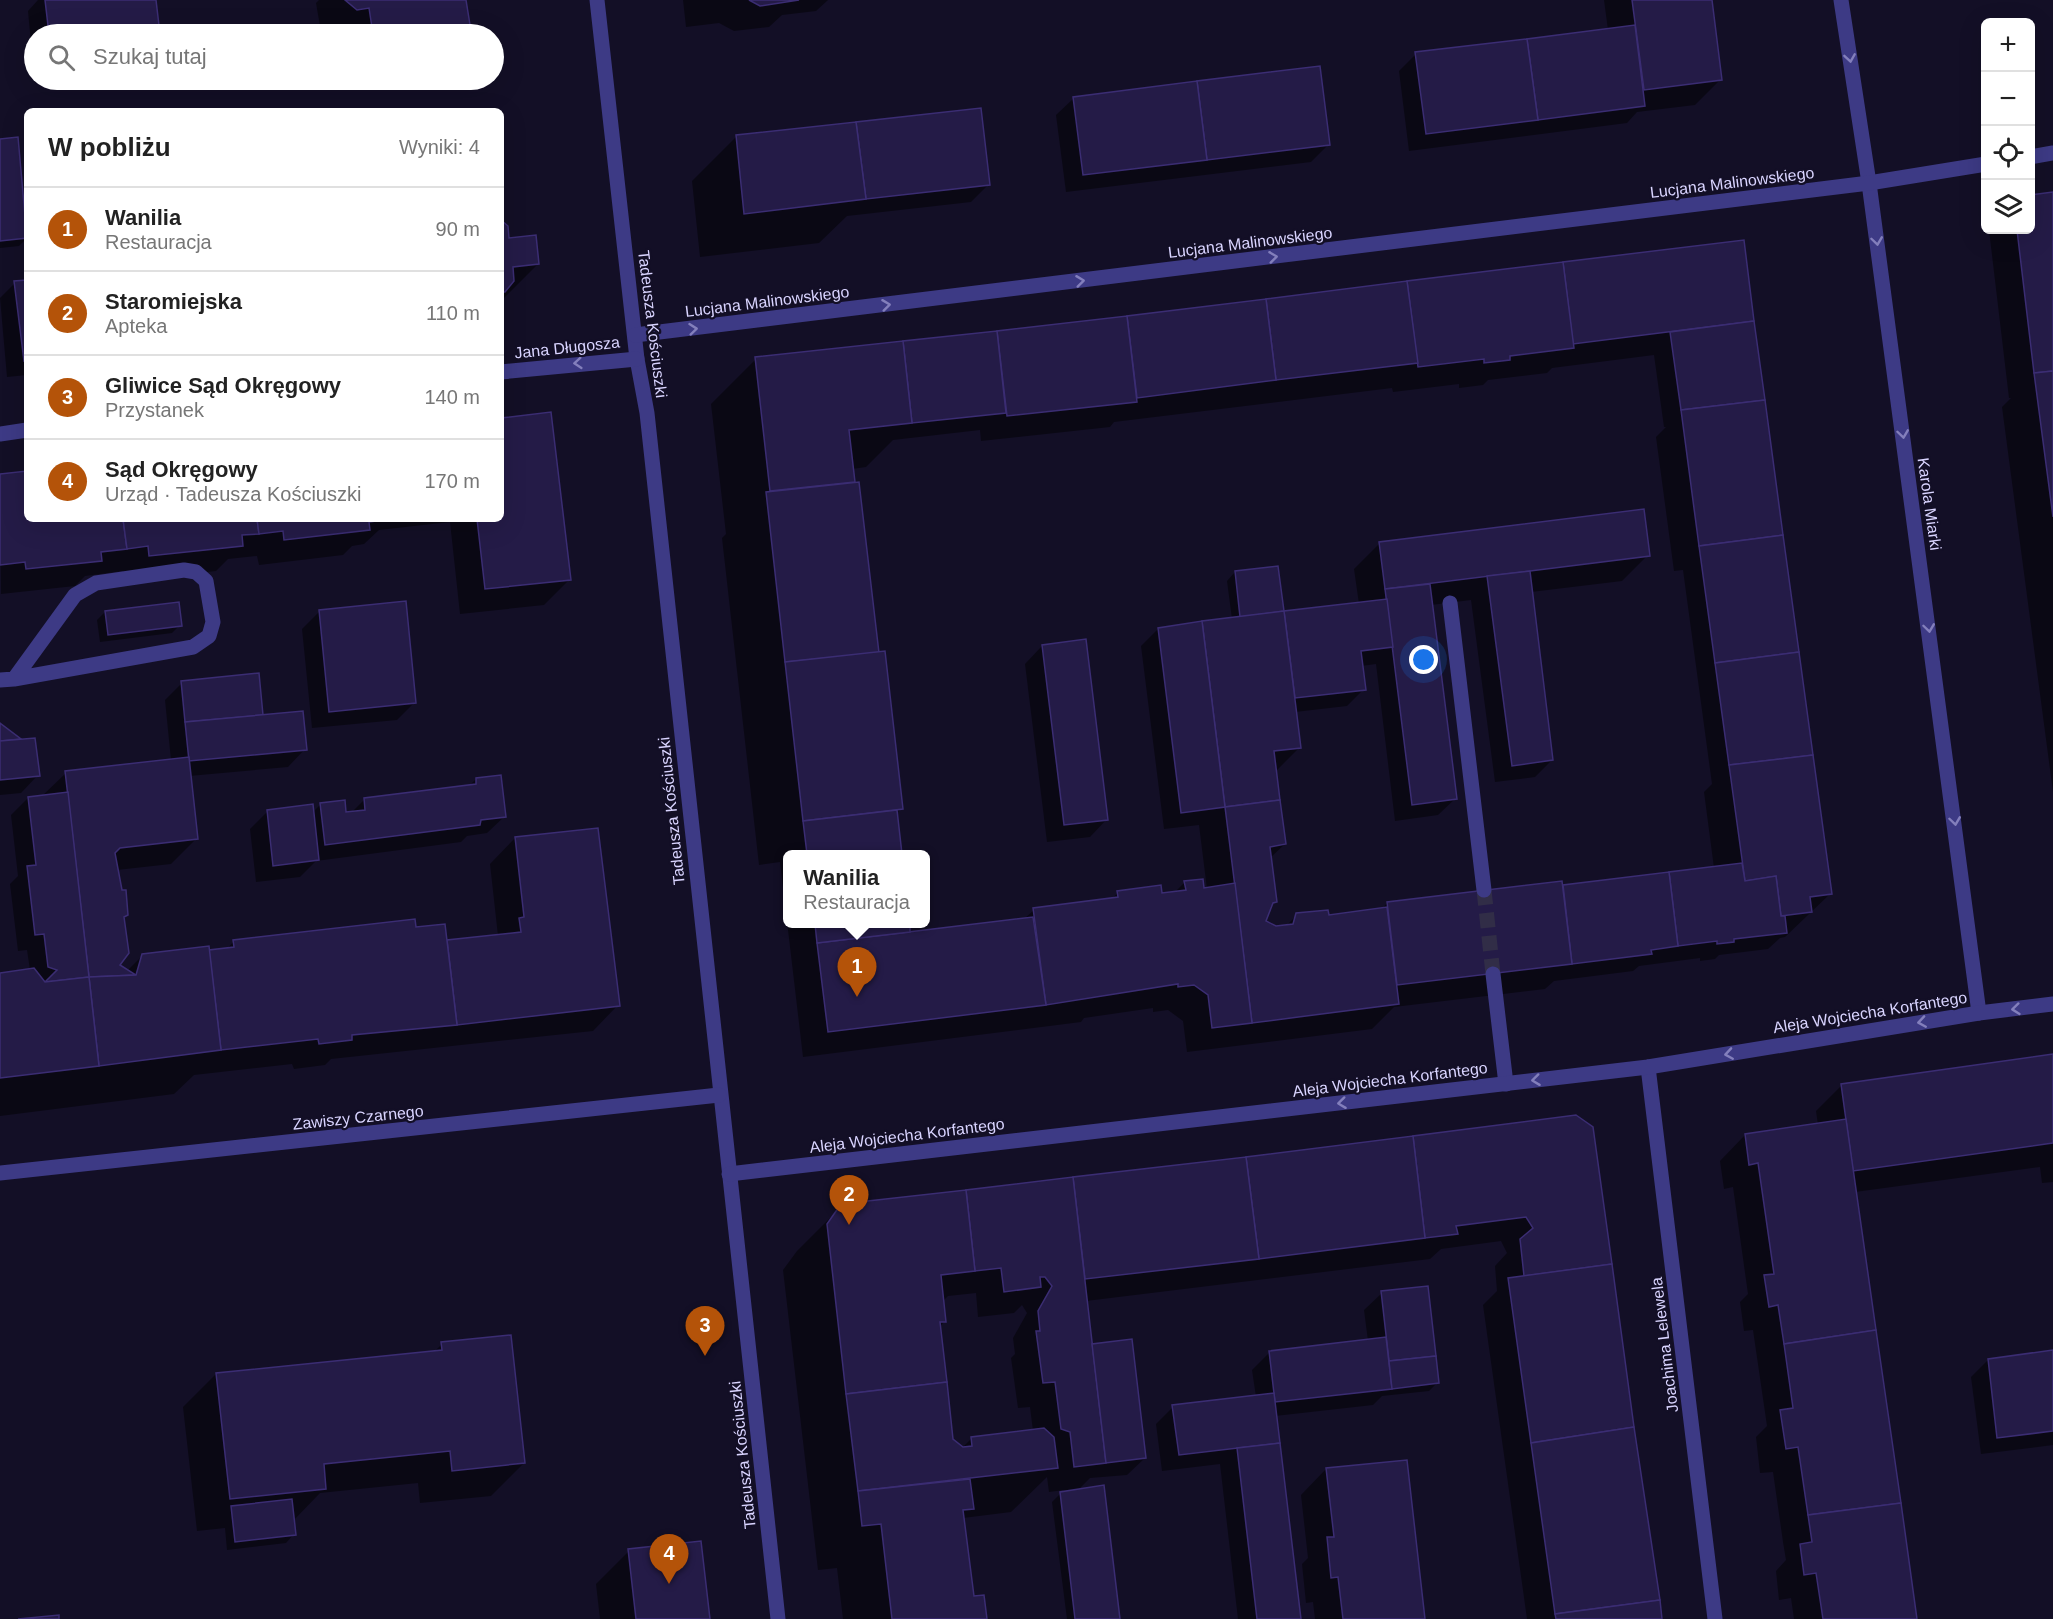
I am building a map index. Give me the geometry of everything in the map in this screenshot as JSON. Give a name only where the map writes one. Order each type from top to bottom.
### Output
[{"type":"street","name":"Tadeusza Kościuszki","points":[[597,0],[637,359],[647,413],[719,1095],[778,1619]]},
{"type":"street","name":"Karola Miarki","points":[[1841,0],[1869,183],[1979,1013]]},
{"type":"street","points":[[2035,156],[2053,153]]},
{"type":"street","name":"Lucjana Malinowskiego","points":[[635,335],[1869,183],[1981,165]]},
{"type":"street","name":"Jana Długosza","points":[[504,372],[637,359]]},
{"type":"street","points":[[0,434],[24,430]]},
{"type":"street","points":[[184,570],[196,572],[206,581],[213,622],[209,636],[193,647],[7,679],[75,595],[96,583],[184,570]]},
{"type":"street","points":[[1450,603],[1484,890]]},
{"type":"street","points":[[1493,974],[1506,1084]]},
{"type":"street","name":"Aleja Wojciecha Korfantego","points":[[729,1174],[1648,1067],[1979,1013],[2053,1004]]},
{"type":"street","name":"Joachima Lelewela","points":[[1648,1067],[1715,1619]]},
{"type":"street","name":"Zawiszy Czarnego","points":[[0,1173],[719,1095]]},
{"type":"building","points":[[45,0],[156,0],[159,24],[48,24]]},
{"type":"building","points":[[345,0],[466,0],[470,24],[371,24],[369,8],[357,10]]},
{"type":"building","points":[[749,0],[799,0],[760,6]]},
{"type":"building","points":[[1632,0],[1712,0],[1722,80],[1644,90]]},
{"type":"building","points":[[1635,25],[1645,106],[1538,120],[1527,39]]},
{"type":"building","points":[[1527,39],[1538,120],[1426,134],[1415,52]]},
{"type":"building","points":[[1320,66],[1330,145],[1207,160],[1197,81]]},
{"type":"building","points":[[1197,81],[1207,160],[1083,175],[1073,97]]},
{"type":"building","points":[[981,108],[990,185],[866,199],[856,122]]},
{"type":"building","points":[[856,122],[866,199],[744,214],[736,135]]},
{"type":"building","points":[[18,137],[24,204],[24,238],[0,241],[0,139]]},
{"type":"building","points":[[2053,192],[2053,371],[2034,373],[2017,234],[2035,234],[2035,194]]},
{"type":"building","points":[[504,223],[508,226],[509,238],[536,235],[539,264],[513,267],[514,281],[505,292]]},
{"type":"building","points":[[1744,240],[1754,321],[1573,344],[1563,262]]},
{"type":"building","points":[[1563,262],[1574,348],[1510,356],[1510,360],[1484,363],[1484,359],[1418,367],[1407,281]]},
{"type":"building","points":[[24,280],[24,361],[14,281]]},
{"type":"building","points":[[1407,281],[1418,363],[1276,380],[1266,299]]},
{"type":"building","points":[[1266,299],[1276,380],[1137,398],[1127,316]]},
{"type":"building","points":[[1127,316],[1137,402],[1007,416],[997,331]]},
{"type":"building","points":[[1754,321],[1765,400],[1681,410],[1670,332]]},
{"type":"building","points":[[997,331],[1006,413],[912,423],[903,341]]},
{"type":"building","points":[[903,341],[912,423],[849,430],[855,482],[770,491],[755,357]]},
{"type":"building","points":[[2053,371],[2053,517],[2034,373]]},
{"type":"building","points":[[1765,400],[1783,535],[1699,546],[1681,410]]},
{"type":"building","points":[[551,412],[571,580],[485,589],[477,522],[504,522],[504,418]]},
{"type":"building","points":[[24,471],[24,522],[123,522],[127,549],[101,552],[102,561],[26,569],[25,562],[0,565],[0,474]]},
{"type":"building","points":[[859,482],[879,653],[785,662],[766,492]]},
{"type":"building","points":[[1644,509],[1650,556],[1385,589],[1379,542]]},
{"type":"building","points":[[123,522],[257,522],[259,534],[242,535],[243,546],[149,556],[148,546],[127,549]]},
{"type":"building","points":[[257,522],[369,522],[370,530],[284,540],[283,531],[259,534]]},
{"type":"building","points":[[1783,535],[1799,652],[1715,663],[1699,546]]},
{"type":"building","points":[[1278,566],[1284,611],[1240,617],[1235,571]]},
{"type":"building","points":[[1530,571],[1553,760],[1512,766],[1487,576]]},
{"type":"building","points":[[1430,584],[1457,799],[1412,805],[1385,589]]},
{"type":"building","points":[[1387,599],[1393,647],[1361,651],[1366,690],[1295,698],[1284,611]]},
{"type":"building","points":[[406,601],[416,703],[329,712],[319,610]]},
{"type":"building","points":[[179,602],[182,626],[108,635],[105,611]]},
{"type":"building","points":[[1284,611],[1301,748],[1274,751],[1280,800],[1225,807],[1202,621]]},
{"type":"building","points":[[1202,621],[1225,807],[1181,813],[1158,628]]},
{"type":"building","points":[[1086,639],[1108,820],[1064,825],[1042,645]]},
{"type":"building","points":[[885,651],[903,809],[803,821],[785,662]]},
{"type":"building","points":[[1799,652],[1813,755],[1729,765],[1715,663]]},
{"type":"building","points":[[259,673],[263,715],[185,722],[181,681]]},
{"type":"building","points":[[303,711],[307,750],[189,761],[185,722]]},
{"type":"building","points":[[0,723],[21,739],[0,741]]},
{"type":"building","points":[[35,738],[40,776],[0,780],[0,741]]},
{"type":"building","points":[[1813,755],[1832,894],[1810,897],[1812,912],[1781,916],[1776,876],[1745,881],[1729,765]]},
{"type":"building","points":[[189,757],[198,839],[120,848],[115,853],[122,890],[126,890],[128,915],[124,917],[129,953],[120,965],[136,975],[89,977],[65,771]]},
{"type":"building","points":[[501,775],[506,817],[481,820],[480,825],[325,845],[320,803],[345,800],[346,812],[365,810],[364,798],[476,784],[476,778]]},
{"type":"building","points":[[68,792],[89,977],[45,982],[57,970],[48,967],[44,934],[35,935],[27,866],[36,865],[28,797]]},
{"type":"building","points":[[1280,800],[1286,844],[1270,847],[1277,902],[1273,903],[1266,921],[1276,926],[1293,924],[1296,913],[1328,910],[1329,915],[1387,907],[1399,1004],[1252,1023],[1225,807]]},
{"type":"building","points":[[313,804],[319,860],[273,866],[267,810]]},
{"type":"building","points":[[897,810],[902,850],[807,850],[803,821]]},
{"type":"building","points":[[598,828],[620,1006],[457,1025],[447,940],[521,932],[519,918],[524,917],[515,837]]},
{"type":"building","points":[[1742,863],[1745,881],[1776,876],[1781,916],[1785,916],[1787,933],[1734,939],[1734,942],[1717,944],[1717,941],[1678,946],[1669,872]]},
{"type":"building","points":[[1669,872],[1678,946],[1651,950],[1652,954],[1572,964],[1563,885]]},
{"type":"building","points":[[1203,879],[1204,888],[1235,883],[1252,1023],[1212,1028],[1208,995],[1194,985],[1178,987],[1178,984],[1046,1005],[1033,908],[1118,897],[1117,891],[1161,885],[1162,893],[1186,890],[1184,881]]},
{"type":"building","points":[[1562,881],[1572,964],[1397,985],[1387,902]]},
{"type":"building","points":[[1033,917],[1046,1005],[828,1032],[817,943]]},
{"type":"building","points":[[415,919],[416,927],[445,924],[457,1025],[352,1035],[352,1040],[319,1044],[318,1039],[221,1050],[209,950],[234,947],[233,940]]},
{"type":"building","points":[[815,928],[910,928],[910,932],[817,943]]},
{"type":"building","points":[[209,946],[221,1050],[99,1066],[89,977],[136,975],[142,954]]},
{"type":"building","points":[[34,968],[45,982],[89,977],[99,1066],[0,1078],[0,973]]},
{"type":"building","points":[[2053,1054],[2053,1143],[1853,1171],[1841,1084]]},
{"type":"building","points":[[1576,1115],[1593,1127],[1612,1264],[1524,1276],[1520,1239],[1533,1228],[1526,1217],[1456,1226],[1458,1234],[1425,1238],[1413,1136]]},
{"type":"building","points":[[1846,1119],[1876,1330],[1784,1344],[1778,1305],[1769,1307],[1764,1275],[1774,1274],[1758,1163],[1749,1165],[1745,1134]]},
{"type":"building","points":[[1413,1136],[1425,1238],[1259,1259],[1246,1157]]},
{"type":"building","points":[[1246,1157],[1259,1259],[1085,1279],[1073,1177]]},
{"type":"building","points":[[1073,1177],[1106,1463],[1074,1467],[1070,1432],[1061,1429],[1055,1382],[1043,1383],[1036,1331],[1040,1331],[1038,1311],[1052,1286],[1045,1277],[1040,1277],[1041,1287],[1004,1292],[1001,1268],[975,1271],[966,1190]]},
{"type":"building","points":[[966,1190],[975,1271],[941,1275],[946,1322],[940,1322],[947,1382],[846,1394],[827,1224],[841,1204]]},
{"type":"building","points":[[1612,1264],[1634,1427],[1531,1443],[1508,1278]]},
{"type":"building","points":[[1428,1286],[1436,1356],[1389,1361],[1381,1291]]},
{"type":"building","points":[[1876,1330],[1901,1503],[1808,1515],[1798,1447],[1786,1449],[1780,1410],[1793,1408],[1784,1344]]},
{"type":"building","points":[[511,1335],[525,1463],[452,1471],[450,1451],[324,1464],[326,1489],[230,1499],[216,1373],[442,1350],[441,1342]]},
{"type":"building","points":[[1386,1337],[1392,1389],[1275,1402],[1269,1351]]},
{"type":"building","points":[[1132,1339],[1146,1458],[1106,1463],[1092,1344]]},
{"type":"building","points":[[2053,1350],[2053,1431],[1997,1438],[1988,1359]]},
{"type":"building","points":[[1436,1356],[1439,1383],[1392,1389],[1389,1361]]},
{"type":"building","points":[[947,1382],[953,1439],[963,1447],[972,1446],[971,1437],[1044,1428],[1054,1437],[1058,1468],[858,1491],[846,1394]]},
{"type":"building","points":[[1274,1393],[1280,1443],[1179,1455],[1172,1405]]},
{"type":"building","points":[[1634,1427],[1660,1600],[1555,1614],[1531,1443]]},
{"type":"building","points":[[1280,1443],[1301,1619],[1257,1619],[1237,1448]]},
{"type":"building","points":[[1407,1460],[1425,1619],[1343,1619],[1338,1577],[1331,1578],[1327,1537],[1334,1537],[1326,1468]]},
{"type":"building","points":[[970,1479],[974,1509],[963,1510],[974,1596],[984,1595],[987,1619],[892,1619],[881,1524],[862,1526],[858,1491]]},
{"type":"building","points":[[1104,1485],[1120,1619],[1075,1619],[1060,1492]]},
{"type":"building","points":[[292,1499],[296,1535],[235,1542],[231,1506]]},
{"type":"building","points":[[1901,1503],[1917,1619],[1823,1619],[1816,1573],[1804,1575],[1800,1544],[1812,1542],[1808,1515]]},
{"type":"building","points":[[701,1541],[710,1619],[636,1619],[628,1549]]},
{"type":"building","points":[[1660,1600],[1662,1619],[1556,1619],[1555,1614]]},
{"type":"building","points":[[59,1615],[59,1619],[18,1619]]},
{"type":"tunnel","points":[[1484,890],[1493,974]]},
{"type":"place","name":"Wanilia","points":[[857,997]]},
{"type":"place","name":"Staromiejska","points":[[849,1225]]},
{"type":"place","name":"Gliwice Sąd Okręgowy","points":[[705,1356]]},
{"type":"place","name":"Sąd Okręgowy","points":[[669,1584]]}]
